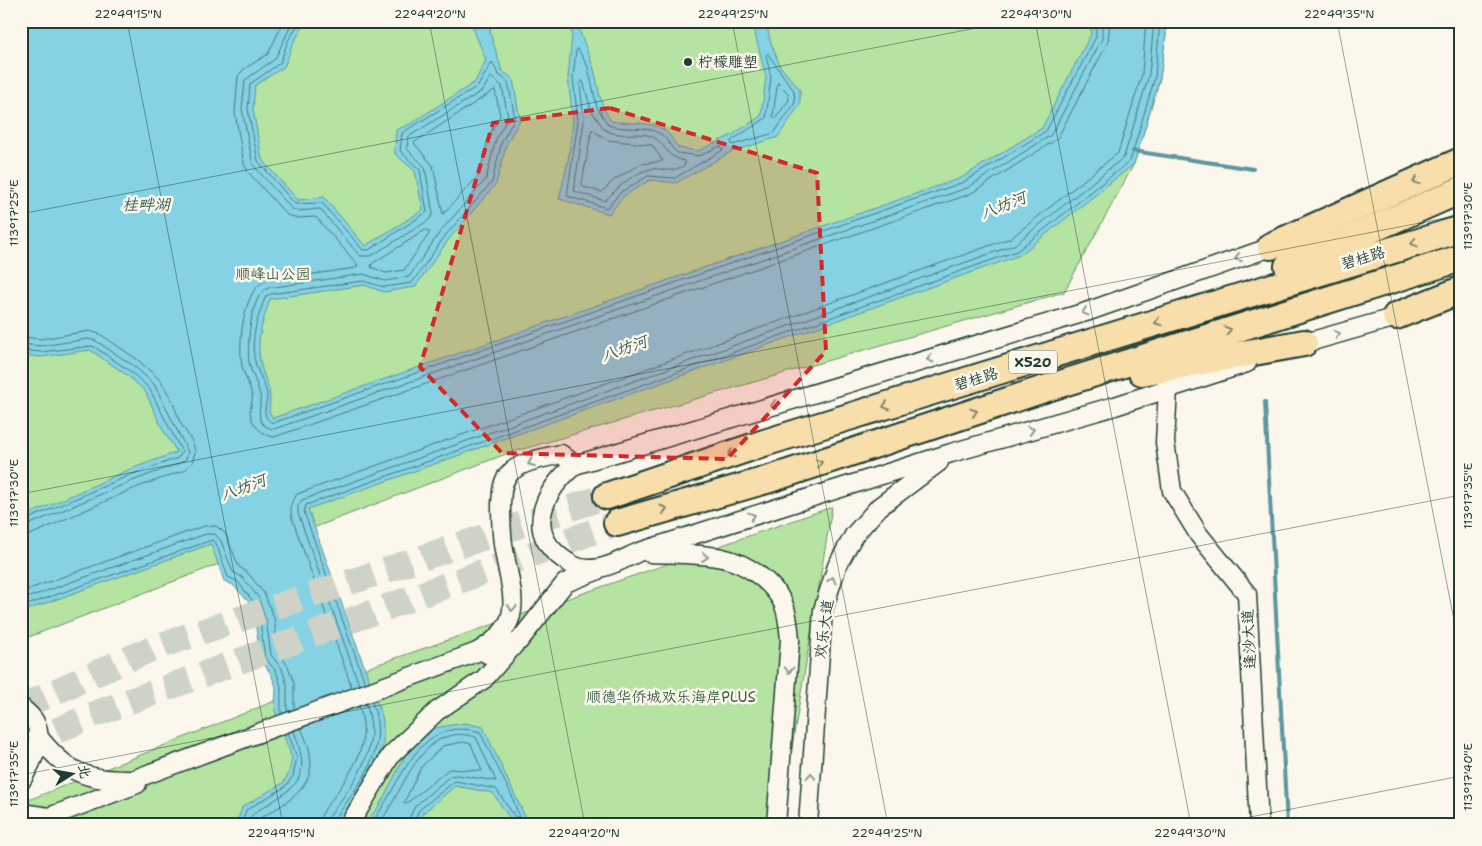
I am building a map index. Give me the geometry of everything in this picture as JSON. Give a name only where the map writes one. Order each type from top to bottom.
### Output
[{"type":"highway","points":[[1271,246],[1461,160]]},
{"type":"highway","points":[[1183,314],[1461,190]]},
{"type":"highway","points":[[1404,214],[1461,195]]},
{"type":"highway","name":"碧桂路","points":[[607,496],[764,443],[1095,343],[1183,314],[1461,229]]},
{"type":"highway","name":"X520","points":[[617,523],[770,479],[1038,391],[1461,258]]},
{"type":"highway","points":[[1396,316],[1461,290]]},
{"type":"highway","points":[[1038,391],[1304,343]]},
{"type":"street","points":[[603,568],[577,568],[567,562],[547,542],[541,527],[543,505],[551,490],[561,477],[575,465],[1086,312],[1271,246],[1404,214]]},
{"type":"street","points":[[349,825],[391,755],[438,711],[484,679],[519,641],[565,583],[639,552],[951,453],[1168,389],[1304,343],[1396,316],[1461,301]]},
{"type":"street","name":"逢沙大道","points":[[1168,389],[1165,442],[1172,491],[1199,535],[1247,594],[1259,825]]},
{"type":"street","name":"欢乐大道","points":[[808,825],[823,610],[837,566],[854,535],[879,507],[951,453]]},
{"type":"street","points":[[457,663],[496,641],[514,613],[512,583],[504,551],[501,524],[502,488],[509,474],[531,461],[561,454],[575,465]]},
{"type":"street","name":"欢乐大道","points":[[639,552],[723,558],[745,567],[767,582],[783,603],[789,623],[789,664],[776,825]]},
{"type":"street","points":[[21,813],[49,817],[200,758],[519,641]]},
{"type":"street","points":[[21,707],[35,722],[37,735],[34,758],[21,782]]},
{"type":"street","points":[[37,735],[54,756],[80,773],[104,781],[132,780],[200,758]]},
{"type":"highlighted area","points":[[610,108],[817,173],[826,351],[727,459],[502,453],[420,367],[493,123]]},
{"type":"green space","name":"顺峰山公园","points":[[21,21],[1165,21],[1166,35],[1160,78],[1134,164],[1064,292],[506,454],[21,640]]},
{"type":"green space","name":"顺德华侨城欢乐海岸PLUS","points":[[832,507],[779,825],[21,825],[21,803],[292,694]]},
{"type":"water","points":[[21,21],[306,21],[293,44],[284,67],[255,85],[253,109],[262,160],[298,200],[324,197],[365,246],[423,210],[415,171],[395,154],[396,130],[410,124],[475,82],[486,60],[470,21],[491,21],[490,32],[502,71],[513,79],[520,120],[507,143],[496,184],[449,239],[415,287],[384,292],[364,285],[270,299],[261,330],[259,353],[270,395],[269,411],[273,418],[961,178],[1042,128],[1091,34],[1091,21],[1165,21],[1166,35],[1160,78],[1134,164],[1020,255],[308,509],[383,719],[383,745],[367,782],[337,825],[236,825],[242,807],[283,783],[289,773],[292,758],[275,711],[276,687],[271,674],[261,660],[255,622],[248,601],[233,585],[224,581],[211,544],[21,612],[21,518],[128,470],[177,452],[163,430],[145,391],[127,375],[90,350],[41,357],[21,355]]},
{"type":"water","points":[[569,21],[576,21],[593,66],[601,100],[606,114],[611,121],[657,126],[668,133],[679,148],[698,151],[732,135],[761,116],[766,77],[752,21],[766,21],[770,40],[780,66],[800,90],[800,104],[778,137],[731,152],[676,183],[650,180],[624,196],[609,214],[559,199],[568,161],[573,121],[568,77],[572,35]]},
{"type":"water","points":[[465,723],[483,727],[529,825],[514,825],[493,793],[455,786],[423,813],[416,825],[364,825],[379,806],[405,756],[434,728]]},
{"type":"waterway","points":[[1133,151],[1253,169]]},
{"type":"waterway","points":[[1265,402],[1287,825]]},
{"type":"tunnel","points":[[21,707],[153,648],[607,496]]},
{"type":"tunnel","points":[[21,747],[92,715],[617,523]]},
{"type":"place","name":"柠檬雕塑","points":[[688,62]]},
{"type":"water label","name":"桂畔湖","points":[[146,204]]},
{"type":"water label","name":"八坊河","points":[[1003,205]]},
{"type":"water label","name":"八坊河","points":[[624,348]]},
{"type":"water label","name":"八坊河","points":[[243,487]]}]
